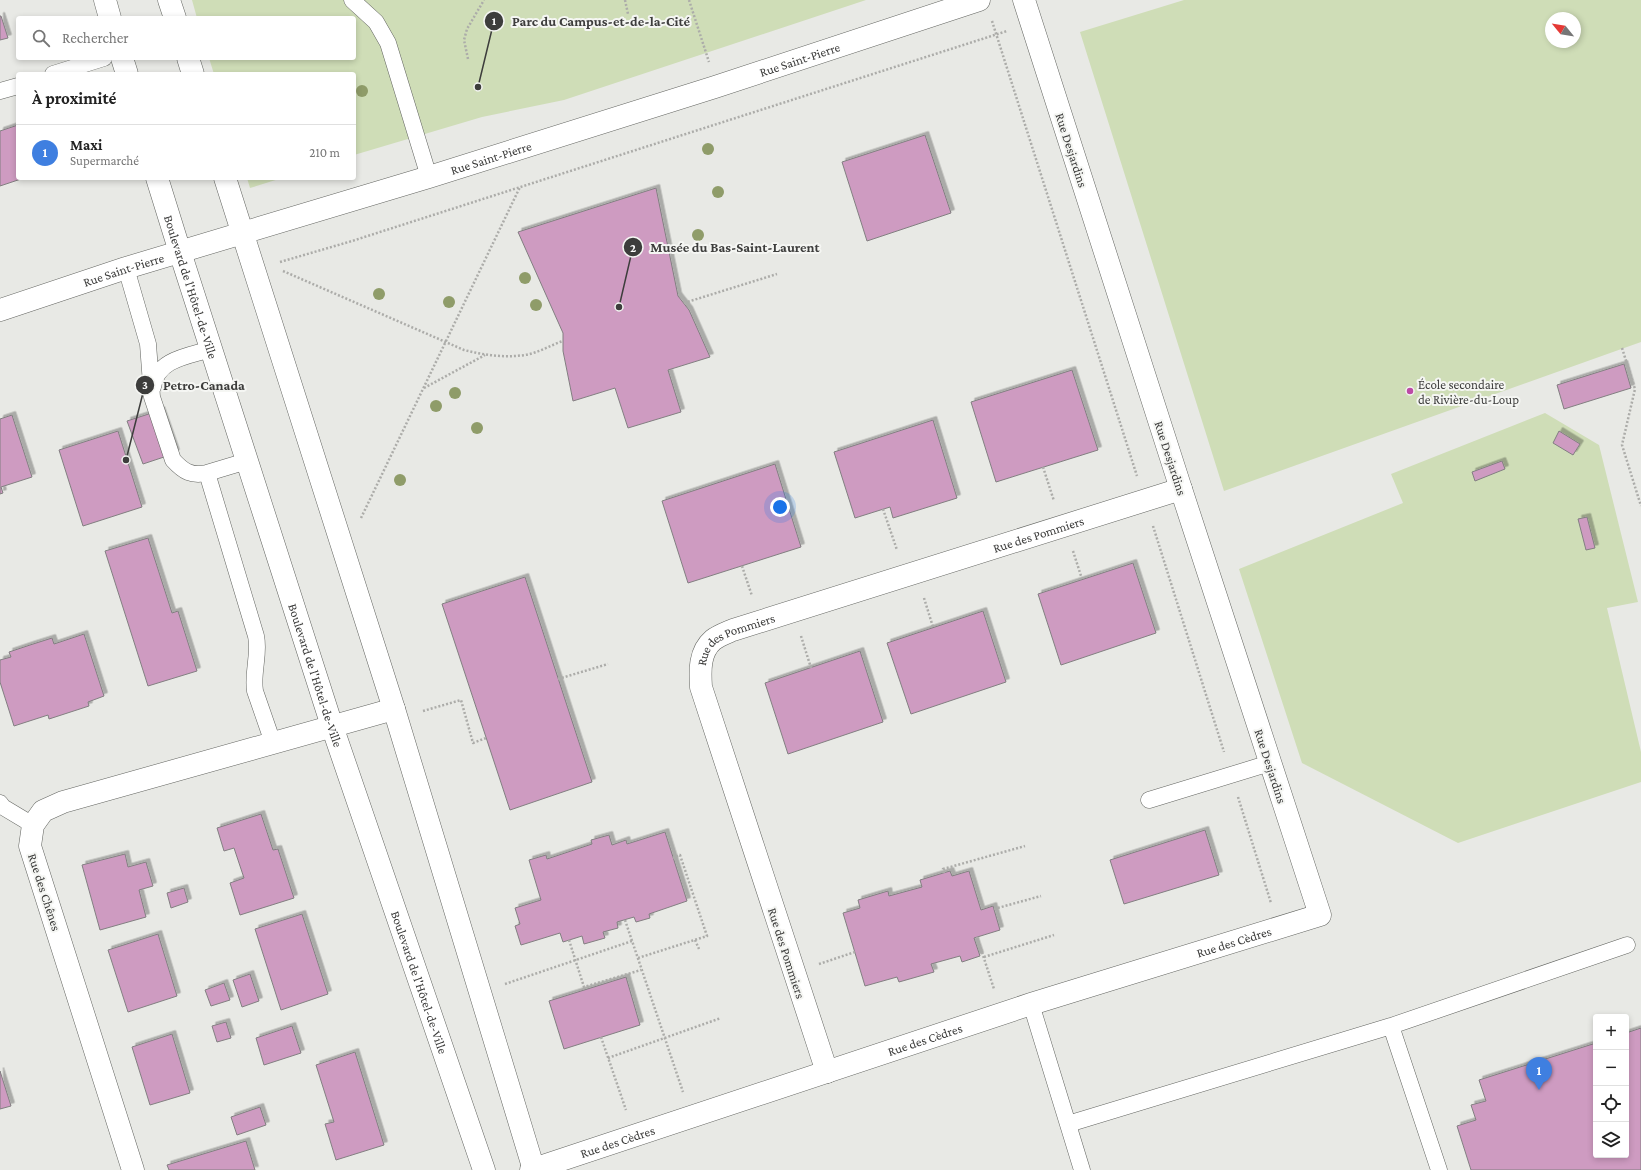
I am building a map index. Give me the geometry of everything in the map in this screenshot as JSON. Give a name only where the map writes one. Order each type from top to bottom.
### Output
[{"type":"street","points":[[105,0],[109,16]]},
{"type":"street","points":[[169,0],[174,16]]},
{"type":"street","name":"Rue Desjardins","points":[[1024,0],[1320,915]]},
{"type":"street","name":"Rue Saint-Pierre","points":[[0,310],[126,268],[429,177],[715,87],[984,7]]},
{"type":"street","points":[[123,60],[126,72]]},
{"type":"street","points":[[189,60],[192,72]]},
{"type":"street","name":"Boulevard de l'Hôtel-de-Ville","points":[[158,180],[332,726],[484,1170]]},
{"type":"street","points":[[226,180],[243,233],[262,267],[533,1170]]},
{"type":"street","name":"Rue des Pommiers","points":[[827,1072],[701,687],[700,666],[705,650],[713,640],[732,630],[1181,489]]},
{"type":"street","points":[[33,825],[43,811],[63,802],[394,709]]},
{"type":"street","name":"Rue des Chênes","points":[[33,825],[30,846],[133,1170]]},
{"type":"street","name":"Rue des Cèdres","points":[[533,1170],[1031,1004],[1320,915]]},
{"type":"lane","points":[[352,0],[376,22],[388,43],[429,177]]},
{"type":"lane","points":[[60,72],[98,60]]},
{"type":"lane","points":[[0,91],[16,87]]},
{"type":"lane","points":[[126,268],[148,344],[152,397],[173,460],[180,468],[197,475],[247,461]]},
{"type":"lane","points":[[152,397],[154,382],[157,374],[164,366],[176,360],[211,349]]},
{"type":"lane","points":[[207,472],[258,644],[254,669],[254,686],[274,743]]},
{"type":"lane","points":[[1149,800],[1270,763]]},
{"type":"lane","points":[[0,803],[3,807],[33,825]]},
{"type":"lane","points":[[1068,1124],[1391,1026],[1627,945]]},
{"type":"lane","points":[[1031,1004],[1082,1170]]},
{"type":"lane","points":[[1391,1026],[1439,1170]]},
{"type":"path","points":[[468,59],[464,40],[467,29],[484,0]]},
{"type":"path","points":[[625,0],[628,14]]},
{"type":"path","points":[[689,0],[715,87]]},
{"type":"path","points":[[984,7],[996,34],[1145,500],[1268,893]]},
{"type":"path","points":[[262,267],[352,241],[1032,23]]},
{"type":"path","points":[[358,523],[368,506],[520,187]]},
{"type":"path","points":[[262,267],[464,350],[485,355],[526,355],[563,341]]},
{"type":"path","points":[[684,303],[777,274]]},
{"type":"path","points":[[1622,348],[1635,389],[1622,446],[1641,506]]},
{"type":"path","points":[[424,388],[485,355]]},
{"type":"path","points":[[1043,467],[1063,526]]},
{"type":"path","points":[[883,509],[905,576]]},
{"type":"path","points":[[742,566],[760,621]]},
{"type":"path","points":[[792,611],[811,668]]},
{"type":"path","points":[[558,679],[608,664]]},
{"type":"path","points":[[422,711],[461,700],[473,743],[486,738]]},
{"type":"path","points":[[944,873],[943,869],[1025,846]]},
{"type":"path","points":[[638,958],[707,936],[680,856],[673,858]]},
{"type":"path","points":[[994,909],[1041,896]]},
{"type":"path","points":[[625,920],[684,1094]]},
{"type":"path","points":[[984,957],[1054,935]]},
{"type":"path","points":[[977,937],[996,995]]},
{"type":"path","points":[[569,940],[584,988],[641,970]]},
{"type":"path","points":[[695,940],[699,950]]},
{"type":"path","points":[[503,984],[632,941]]},
{"type":"path","points":[[794,972],[855,952]]},
{"type":"path","points":[[608,1058],[722,1018]]},
{"type":"path","points":[[601,1037],[626,1112]]},
{"type":"green space","points":[[192,0],[866,0],[564,100],[482,117],[356,154],[356,72],[213,72],[210,60],[356,60],[356,16],[196,16]]},
{"type":"green space","points":[[1184,0],[1641,0],[1641,342],[1224,491],[1080,32]]},
{"type":"green space","points":[[248,180],[276,180],[250,188]]},
{"type":"green space","points":[[1545,413],[1599,445],[1638,602],[1607,608],[1641,752],[1641,782],[1458,843],[1302,763],[1239,569],[1403,503],[1391,474]]},
{"type":"building","points":[[0,16],[8,38],[0,40]]},
{"type":"building","points":[[16,126],[16,180],[18,180],[0,186],[0,131]]},
{"type":"building","points":[[925,135],[951,213],[867,241],[842,162]]},
{"type":"building","points":[[656,188],[678,296],[689,310],[710,357],[668,370],[681,412],[628,428],[615,388],[573,401],[563,351],[563,333],[518,232]]},
{"type":"building","points":[[1624,364],[1631,388],[1564,409],[1557,385]]},
{"type":"building","points":[[1072,370],[1098,450],[996,482],[971,402]]},
{"type":"building","points":[[161,410],[176,453],[143,464],[127,421]]},
{"type":"building","points":[[12,415],[32,477],[1,487],[3,493],[0,494],[0,419]]},
{"type":"building","points":[[933,420],[957,498],[893,518],[890,507],[855,518],[834,452]]},
{"type":"building","points":[[118,431],[142,507],[83,526],[59,450]]},
{"type":"building","points":[[1559,431],[1580,444],[1573,455],[1553,443]]},
{"type":"building","points":[[1502,461],[1505,469],[1475,481],[1472,472]]},
{"type":"building","points":[[775,464],[801,547],[688,583],[662,501]]},
{"type":"building","points":[[1587,517],[1595,548],[1586,550],[1578,519]]},
{"type":"building","points":[[148,538],[172,613],[178,611],[197,671],[148,686],[105,551]]},
{"type":"building","points":[[1133,563],[1156,633],[1061,665],[1038,594]]},
{"type":"building","points":[[525,577],[592,782],[510,810],[442,604]]},
{"type":"building","points":[[983,611],[1006,682],[911,714],[887,643]]},
{"type":"building","points":[[84,634],[104,696],[88,702],[89,706],[49,719],[48,715],[14,726],[0,682],[0,660],[11,657],[9,652],[52,638],[54,644]]},
{"type":"building","points":[[860,651],[883,722],[788,754],[765,683]]},
{"type":"building","points":[[261,814],[273,850],[278,849],[294,898],[240,915],[230,883],[244,878],[234,848],[224,851],[217,828]]},
{"type":"building","points":[[1205,830],[1219,875],[1124,904],[1110,860]]},
{"type":"building","points":[[665,832],[687,901],[649,914],[650,918],[636,922],[634,917],[617,922],[618,928],[603,932],[605,938],[584,944],[582,936],[563,942],[560,933],[521,945],[515,926],[520,924],[515,908],[541,900],[529,860],[546,855],[547,859],[592,844],[591,840],[609,835],[612,845],[626,840],[627,844]]},
{"type":"building","points":[[125,854],[128,867],[146,862],[153,886],[139,890],[146,917],[100,930],[82,865]]},
{"type":"building","points":[[950,871],[952,876],[969,871],[981,910],[993,906],[1000,930],[974,938],[980,956],[962,962],[960,956],[931,964],[934,972],[899,982],[897,977],[865,986],[843,913],[860,908],[858,900],[888,891],[889,896],[922,887],[920,880]]},
{"type":"building","points":[[184,888],[188,902],[171,908],[167,893]]},
{"type":"building","points":[[302,914],[328,994],[281,1010],[255,929]]},
{"type":"building","points":[[158,934],[177,996],[128,1012],[108,950]]},
{"type":"building","points":[[250,974],[259,1001],[242,1007],[233,980]]},
{"type":"building","points":[[626,977],[640,1025],[564,1049],[549,1001]]},
{"type":"building","points":[[224,983],[230,1000],[211,1006],[205,990]]},
{"type":"building","points":[[226,1022],[231,1038],[217,1042],[212,1026]]},
{"type":"building","points":[[292,1026],[301,1053],[264,1065],[256,1038]]},
{"type":"building","points":[[1641,1028],[1641,1170],[1471,1170],[1457,1126],[1476,1120],[1471,1105],[1486,1101],[1479,1080],[1593,1044],[1593,1158],[1629,1158],[1629,1032]]},
{"type":"building","points":[[172,1034],[190,1093],[150,1105],[132,1047]]},
{"type":"building","points":[[355,1052],[384,1145],[336,1160],[325,1124],[334,1122],[316,1065]]},
{"type":"building","points":[[0,1071],[11,1106],[0,1109]]},
{"type":"building","points":[[260,1107],[266,1125],[237,1135],[231,1117]]},
{"type":"building","points":[[246,1141],[255,1170],[169,1170],[167,1165]]},
{"type":"place","name":"Parc du Campus-et-de-la-Cité","points":[[478,87]]},
{"type":"place","name":"Musée du Bas-Saint-Laurent","points":[[619,307]]},
{"type":"place","name":"École secondaire de Rivière-du-Loup","points":[[1410,391]]},
{"type":"place","name":"Petro-Canada","points":[[126,460]]},
{"type":"place","name":"Maxi","points":[[1539,1090]]}]
